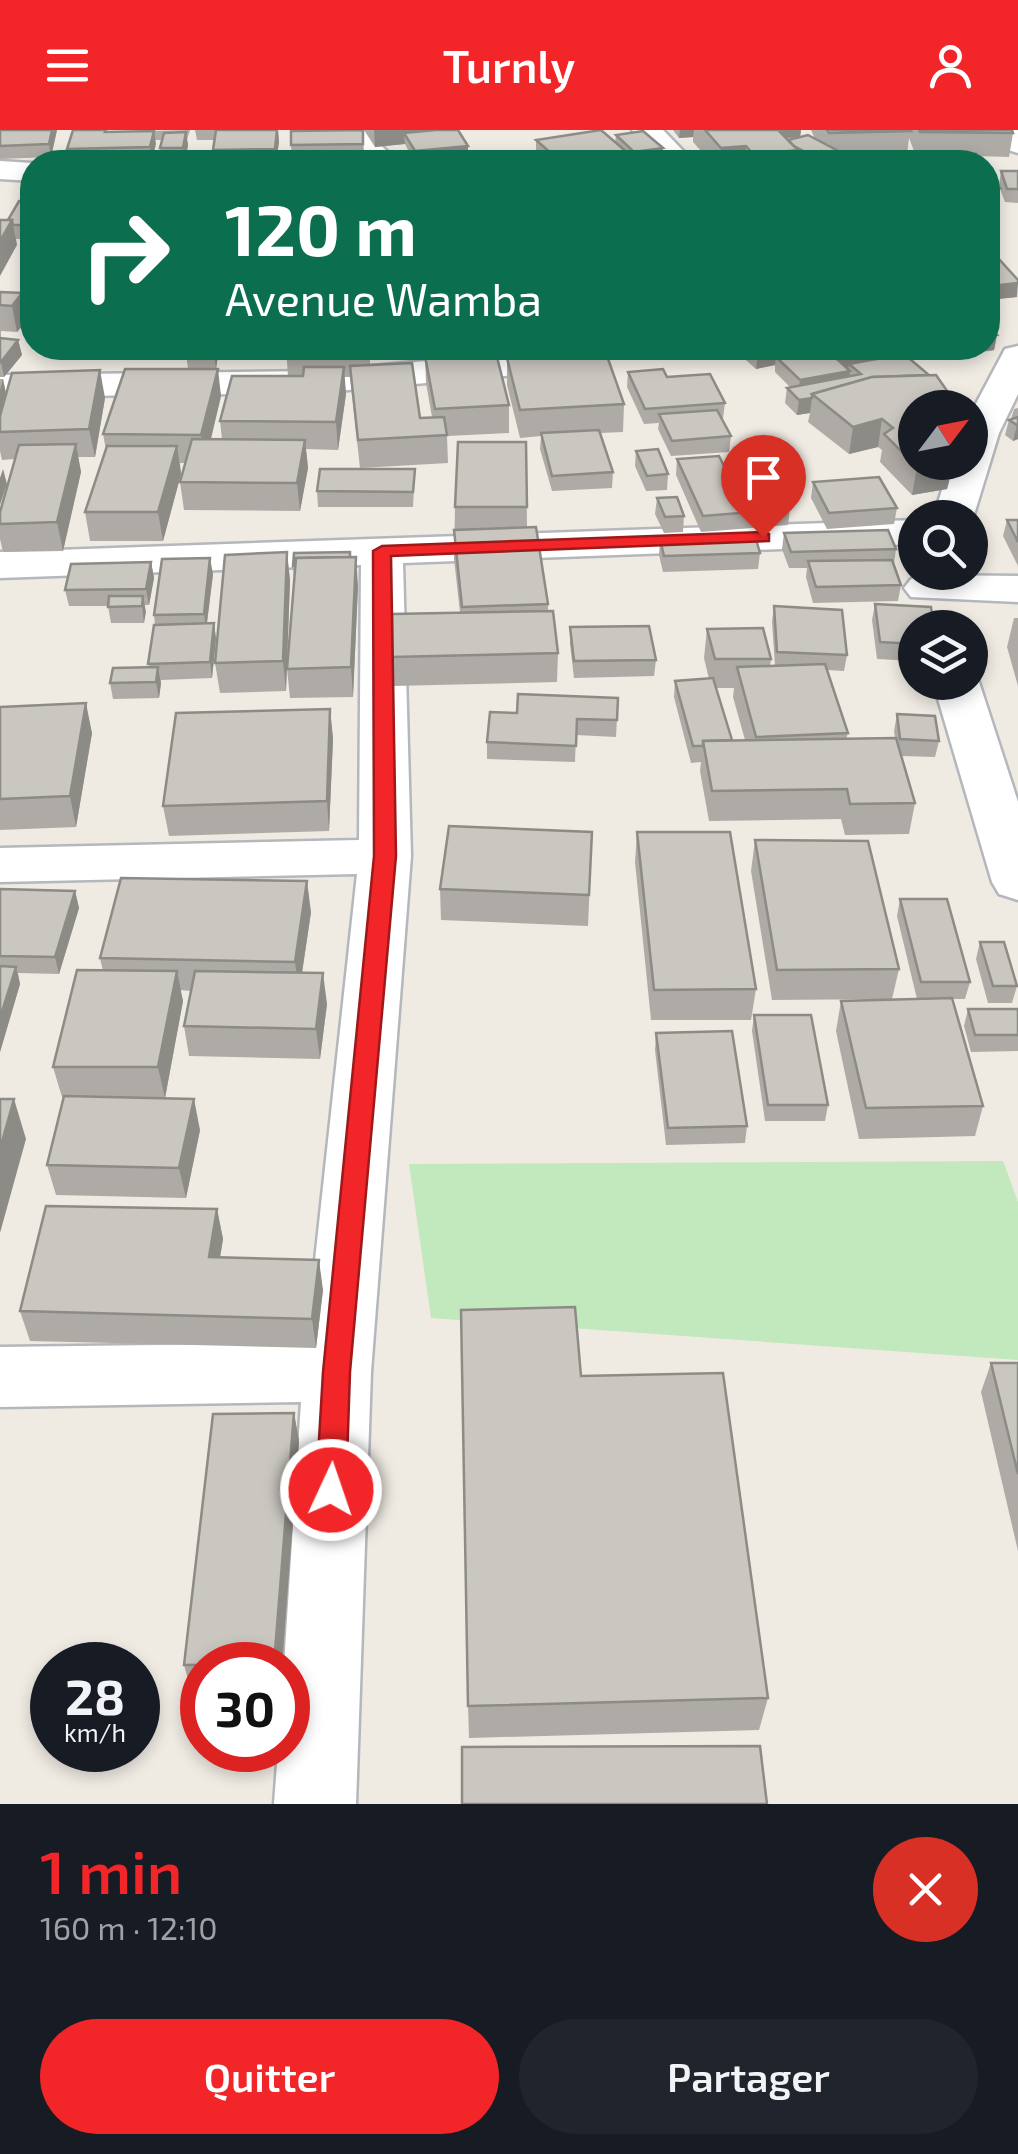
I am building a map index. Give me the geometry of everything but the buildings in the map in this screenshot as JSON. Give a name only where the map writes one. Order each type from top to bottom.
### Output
[{"type":"street","points":[[347,130],[370,150]]},
{"type":"street","points":[[646,130],[667,150]]},
{"type":"street","points":[[1011,130],[1018,144]]},
{"type":"street","points":[[988,434],[1018,357]]},
{"type":"street","points":[[5,386],[25,360]]},
{"type":"street","points":[[5,386],[315,382],[529,360]]},
{"type":"street","points":[[0,565],[898,533]]},
{"type":"street","points":[[316,1804],[336,1372],[385,856],[382,551]]},
{"type":"street","points":[[932,596],[1018,589]]},
{"type":"street","points":[[962,700],[1018,882]]},
{"type":"street","points":[[0,864],[385,856]]},
{"type":"street","points":[[0,1377],[336,1372]]},
{"type":"green space","points":[[1003,1161],[1018,1202],[1018,1360],[431,1318],[409,1164]]},
{"type":"route","points":[[331,1490],[336,1372],[385,856],[382,551],[763,537]]}]
